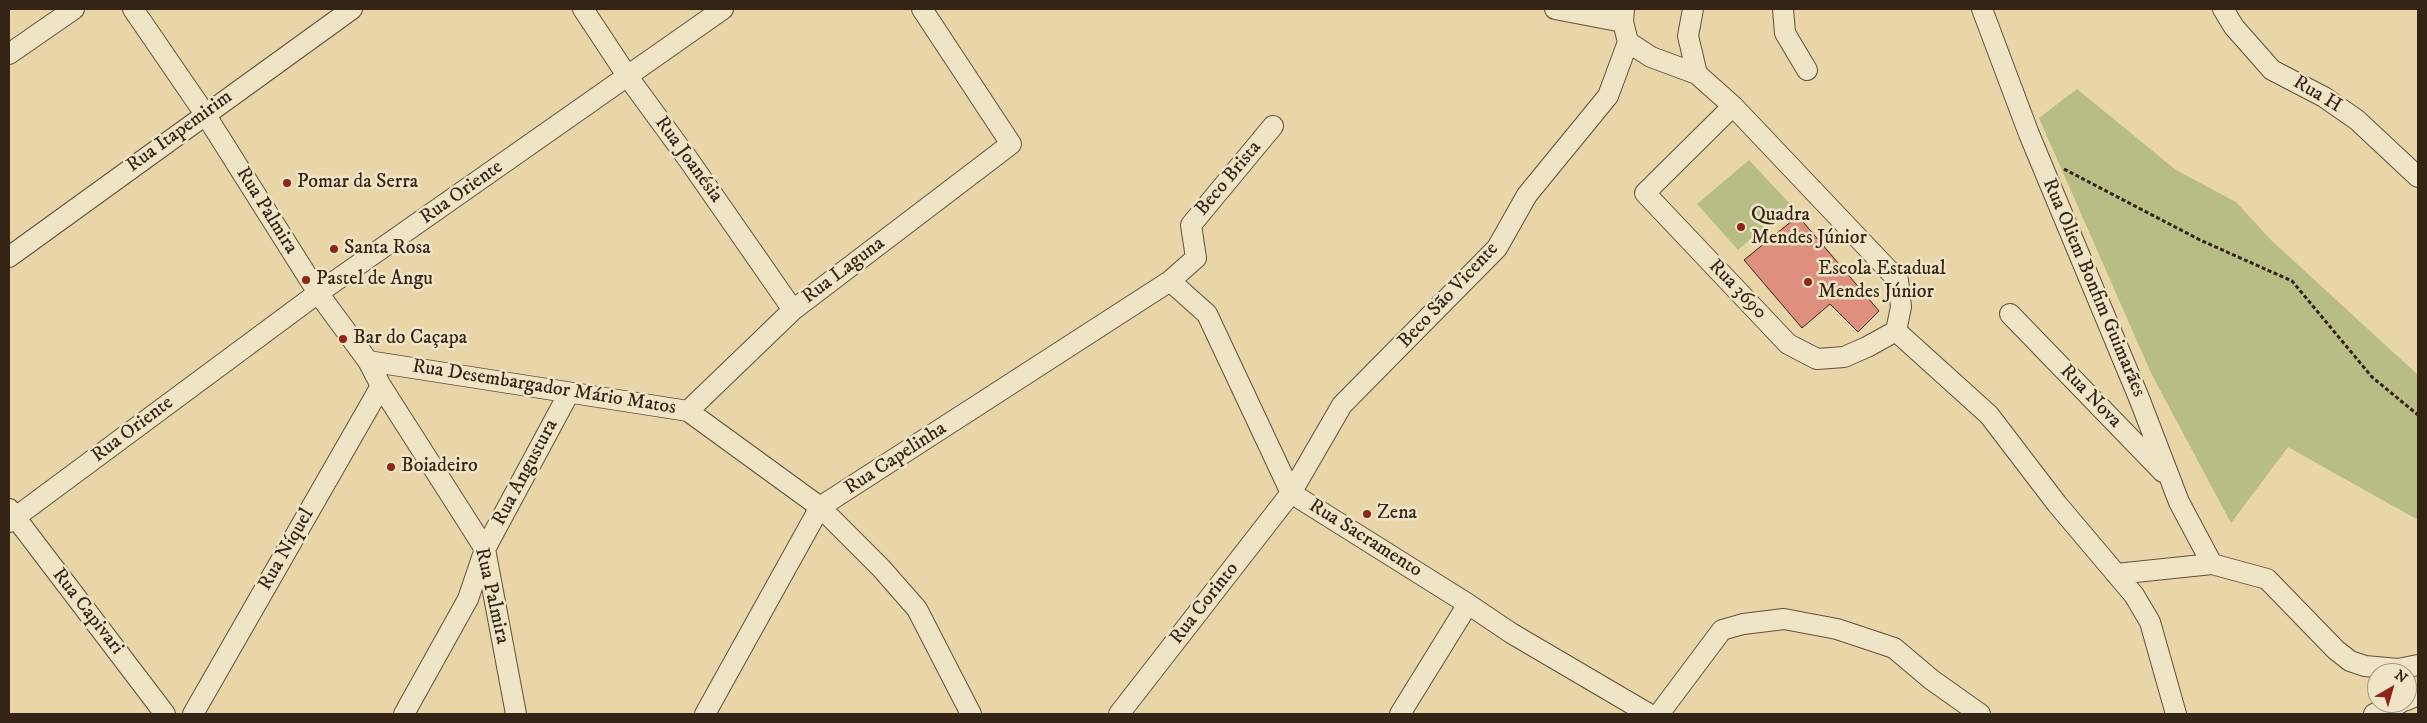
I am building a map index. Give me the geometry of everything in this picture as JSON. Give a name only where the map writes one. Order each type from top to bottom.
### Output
[{"type":"street","points":[[9,54],[74,9]]},
{"type":"street","name":"Rua Palmira","points":[[133,9],[205,114],[318,293],[368,361],[381,386],[485,549],[516,714]]},
{"type":"street","name":"Rua Itapemirim","points":[[9,257],[352,9]]},
{"type":"street","name":"Rua Joanésia","points":[[583,9],[628,77],[688,159],[793,310]]},
{"type":"street","name":"Rua Oriente","points":[[11,516],[318,293],[723,9]]},
{"type":"street","name":"Rua Laguna","points":[[688,411],[793,310],[1011,144],[922,9]]},
{"type":"street","points":[[1555,9],[1623,15],[1628,42],[1651,57],[1697,74],[1733,106],[1898,280],[1901,307],[1896,331],[1989,415],[2056,504],[2134,595],[2150,622],[2176,714]]},
{"type":"street","points":[[1693,9],[1688,36],[1697,74]]},
{"type":"street","points":[[1783,9],[1785,32],[1807,70]]},
{"type":"street","name":"Rua Oliem Bonfim Guimarães","points":[[1982,9],[2037,155],[2139,398],[2169,479],[2212,564]]},
{"type":"street","name":"Rua H","points":[[2223,9],[2234,27],[2272,70],[2324,97],[2357,120],[2418,177]]},
{"type":"street","name":"Beco São Vicente","points":[[1291,493],[1342,405],[1497,248],[1527,195],[1608,96],[1628,42]]},
{"type":"street","name":"Rua 3690","points":[[1733,106],[1645,193],[1788,344],[1817,359],[1844,357],[1868,347],[1896,331]]},
{"type":"street","name":"Beco Brista","points":[[1170,281],[1196,258],[1191,225],[1273,126]]},
{"type":"street","name":"Rua Sacramento","points":[[1170,281],[1207,314],[1291,493],[1511,633],[1649,714]]},
{"type":"street","name":"Rua Capelinha","points":[[705,714],[820,507],[1170,281]]},
{"type":"street","name":"Rua Nova","points":[[2010,314],[2169,479]]},
{"type":"street","name":"Rua Desembargador Mário Matos","points":[[368,361],[688,411],[820,507],[881,568],[918,609],[971,714]]},
{"type":"street","name":"Rua Níquel","points":[[193,714],[381,386]]},
{"type":"street","name":"Rua Angustura","points":[[404,714],[468,599],[485,549],[569,393]]},
{"type":"street","name":"Rua Corinto","points":[[1119,714],[1291,493]]},
{"type":"street","name":"Rua Capivari","points":[[11,516],[165,714]]},
{"type":"street","points":[[2116,574],[2212,564],[2267,579],[2336,650],[2350,661],[2364,666],[2398,669],[2418,665]]},
{"type":"street","points":[[1400,714],[1468,604]]},
{"type":"street","points":[[1659,714],[1722,630],[1743,624],[1784,619],[1836,629],[1894,648],[1932,680],[1980,714]]},
{"type":"path","points":[[2037,155],[2200,240],[2292,281],[2372,377],[2418,415]]},
{"type":"green space","points":[[2077,89],[2176,170],[2236,202],[2271,240],[2418,375],[2418,520],[2288,447],[2231,523],[2151,373],[2039,118]]},
{"type":"green space","name":"Quadra Mendes Júnior","points":[[1749,160],[1790,204],[1738,250],[1697,204]]},
{"type":"building","name":"Escola Estadual Mendes Júnior","points":[[1798,216],[1879,311],[1858,332],[1830,304],[1802,328],[1744,260]]},
{"type":"place","name":"Pomar da Serra","points":[[287,183]]},
{"type":"place","name":"Quadra Mendes Júnior","points":[[1741,227]]},
{"type":"place","name":"Santa Rosa","points":[[334,249]]},
{"type":"place","name":"Pastel de Angu","points":[[306,280]]},
{"type":"place","name":"Escola Estadual Mendes Júnior","points":[[1808,282]]},
{"type":"place","name":"Bar do Caçapa","points":[[343,339]]},
{"type":"place","name":"Boiadeiro","points":[[391,467]]},
{"type":"place","name":"Zena","points":[[1367,514]]}]
